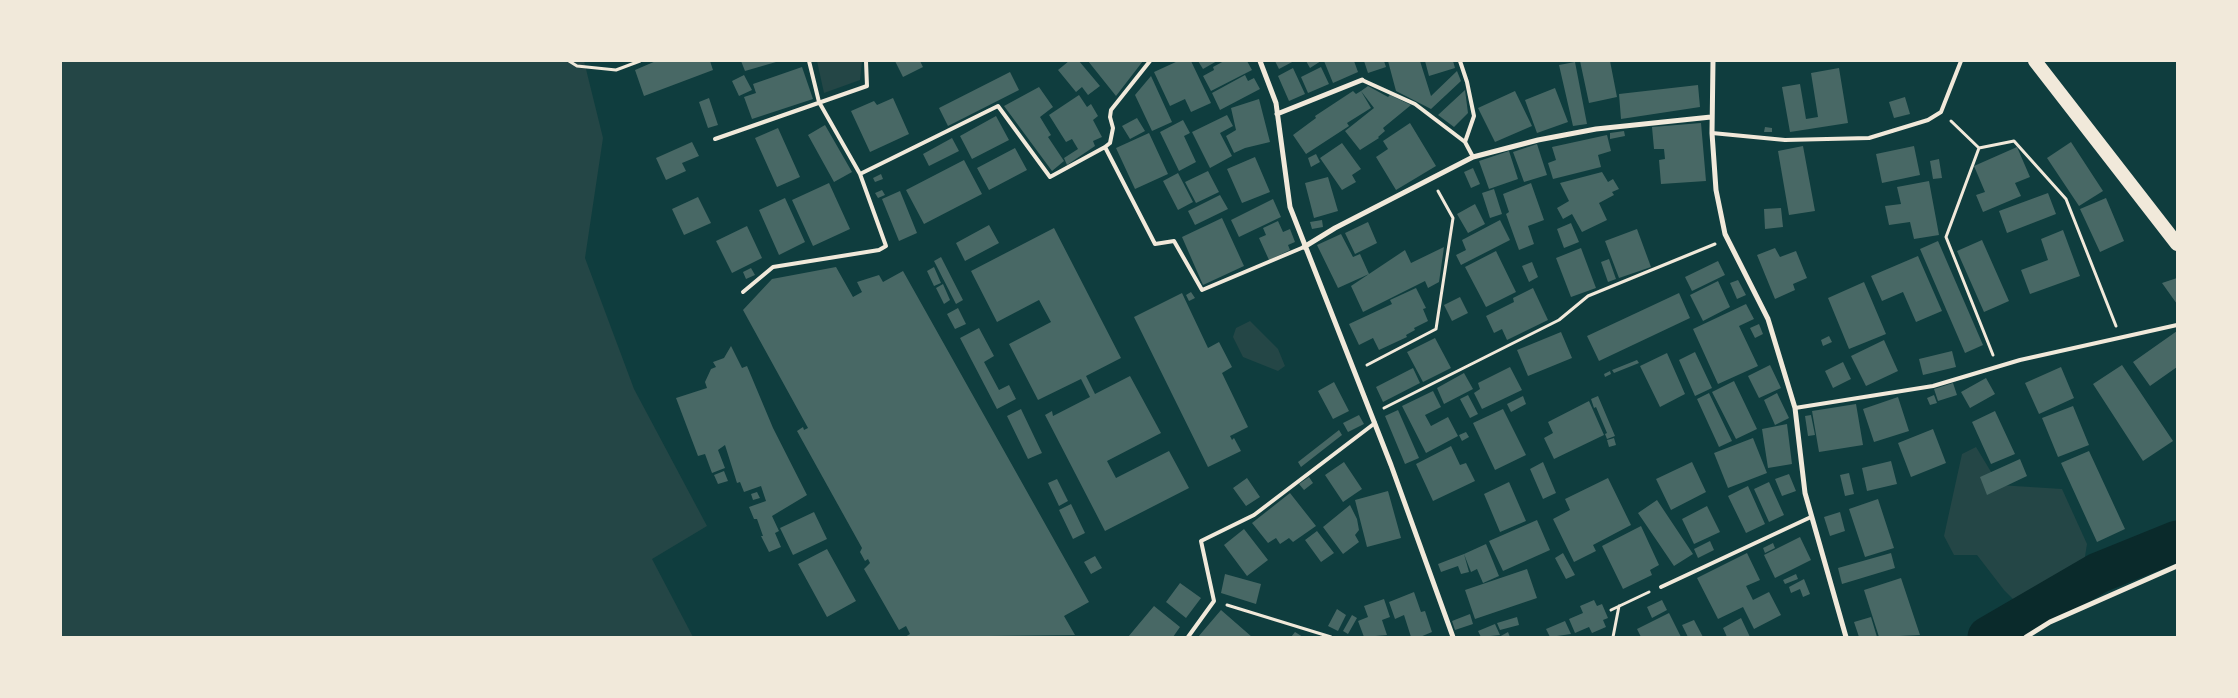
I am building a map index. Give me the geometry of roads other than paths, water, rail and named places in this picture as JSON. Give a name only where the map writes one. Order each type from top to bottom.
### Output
[{"type":"highway","points":[[2035,61],[2177,244]]},
{"type":"street","points":[[1260,61],[1276,103],[1290,207],[1304,247],[1372,414],[1453,637]]},
{"type":"street","points":[[1713,61],[1712,133],[1716,190],[1725,234],[1768,319],[1795,408],[1805,493],[1846,637]]},
{"type":"street","points":[[1277,114],[1362,80]]},
{"type":"street","points":[[1304,247],[1335,228],[1473,157],[1538,140],[1596,129],[1711,117]]},
{"type":"street","points":[[2026,637],[2050,622],[2177,566]]},
{"type":"lane","points":[[743,292],[774,267],[879,250],[886,246],[860,174],[819,102],[809,61]]},
{"type":"lane","points":[[716,138],[867,86],[866,61]]},
{"type":"lane","points":[[860,174],[998,106],[1050,177],[1110,143],[1113,128],[1110,117],[1111,110],[1150,61]]},
{"type":"lane","points":[[1460,61],[1467,82],[1474,116],[1465,142]]},
{"type":"lane","points":[[1712,133],[1785,140],[1869,138],[1928,120],[1942,112],[1961,61]]},
{"type":"lane","points":[[1362,80],[1415,104],[1465,142],[1473,157]]},
{"type":"lane","points":[[1105,147],[1155,244],[1174,241],[1202,290],[1304,247]]},
{"type":"lane","points":[[1795,408],[1933,386],[1997,367],[2177,326]]},
{"type":"lane","points":[[1188,637],[1214,602],[1201,541],[1254,515],[1375,423]]},
{"type":"lane","points":[[1662,587],[1811,517]]},
{"type":"waterway","points":[[1988,637],[2098,573],[2177,541]]}]
